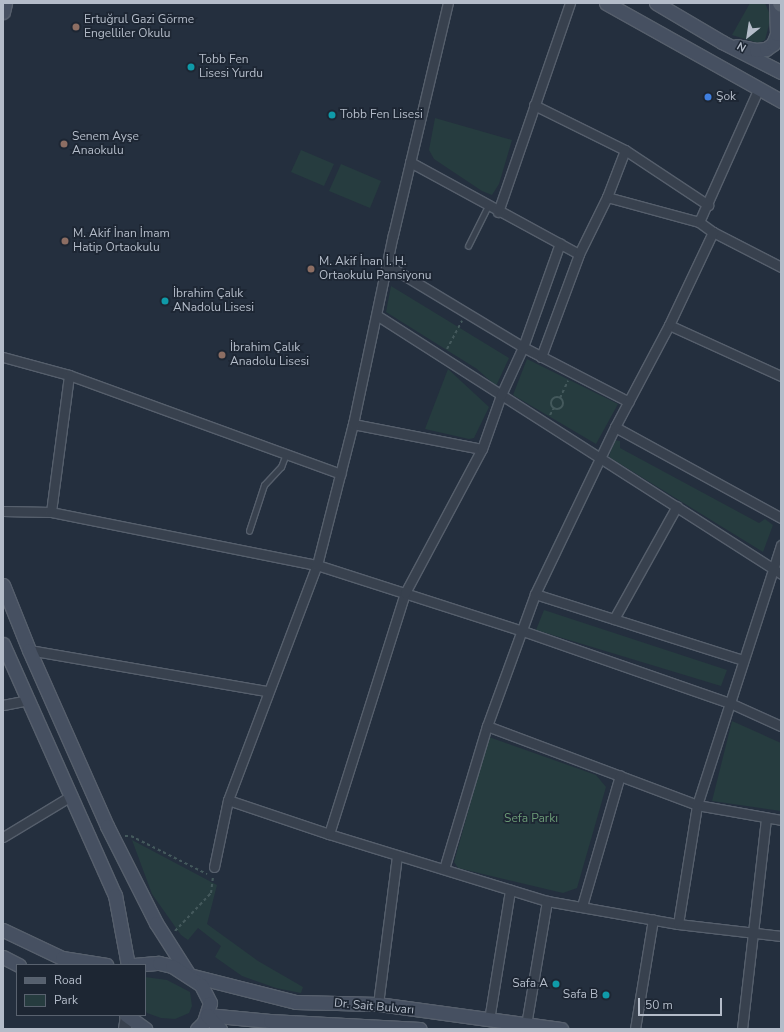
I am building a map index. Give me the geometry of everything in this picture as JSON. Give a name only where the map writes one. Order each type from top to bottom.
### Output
[{"type":"main road","points":[[3,12],[5,3]]},
{"type":"main road","points":[[606,3],[781,101]]},
{"type":"main road","points":[[656,3],[722,42],[781,72]]},
{"type":"main road","points":[[722,42],[756,50],[766,49],[773,44],[777,34],[776,3]]},
{"type":"main road","points":[[3,585],[29,650],[113,836],[167,940],[189,975],[206,992],[210,1003],[207,1015],[197,1029]]},
{"type":"main road","points":[[3,644],[115,895],[128,964]]},
{"type":"main road","points":[[3,930],[62,958],[100,964]]},
{"type":"main road","points":[[3,957],[17,964]]},
{"type":"main road","name":"Dr. Sait Bulvarı","points":[[146,964],[159,963],[189,975],[296,1002],[378,1004],[561,1029]]},
{"type":"main road","points":[[207,1015],[220,1029]]},
{"type":"main road","name":"Dr. Sait Bulvarı","points":[[207,1015],[269,1025],[420,1029]]},
{"type":"main road","points":[[125,1019],[145,1029]]},
{"type":"street","points":[[214,867],[228,800],[267,691],[316,565],[341,474],[378,316],[386,265],[448,3]]},
{"type":"street","points":[[498,212],[570,3]]},
{"type":"street","points":[[699,222],[708,206],[759,88]]},
{"type":"street","points":[[534,105],[625,150],[708,206]]},
{"type":"street","points":[[541,357],[579,254],[607,197],[625,150]]},
{"type":"street","points":[[410,162],[498,212],[579,254]]},
{"type":"street","points":[[607,197],[699,222],[713,232],[781,268]]},
{"type":"street","points":[[444,869],[487,726],[520,630],[535,594],[615,427],[669,325],[713,232]]},
{"type":"street","points":[[329,834],[406,593],[482,449],[501,395],[523,347],[560,243]]},
{"type":"street","points":[[386,265],[523,347],[629,402]]},
{"type":"street","points":[[378,316],[601,459],[678,506],[781,574]]},
{"type":"street","points":[[669,325],[781,376]]},
{"type":"street","points":[[3,357],[69,375],[341,474]]},
{"type":"street","points":[[51,512],[69,375]]},
{"type":"street","points":[[353,424],[482,449]]},
{"type":"street","points":[[615,427],[781,518]]},
{"type":"street","points":[[614,619],[678,506]]},
{"type":"street","points":[[3,511],[51,512],[316,565],[520,630],[730,703],[781,726]]},
{"type":"street","points":[[678,924],[697,806],[772,568],[781,545]]},
{"type":"street","points":[[535,594],[743,660]]},
{"type":"street","points":[[29,650],[267,691]]},
{"type":"street","points":[[3,705],[29,700]]},
{"type":"street","points":[[487,726],[620,775],[697,806],[781,820]]},
{"type":"street","points":[[582,906],[620,775]]},
{"type":"street","points":[[3,837],[71,796]]},
{"type":"street","points":[[228,800],[397,856],[444,869],[547,902],[582,906],[678,924],[753,935],[781,936]]},
{"type":"street","points":[[742,1029],[766,818]]},
{"type":"street","points":[[378,1004],[397,856]]},
{"type":"street","points":[[489,1020],[510,890]]},
{"type":"street","points":[[526,1025],[547,902]]},
{"type":"street","points":[[635,1029],[653,919]]},
{"type":"lane","points":[[468,246],[488,206]]},
{"type":"lane","points":[[249,531],[264,484],[282,467],[286,454]]},
{"type":"path","points":[[442,357],[467,313]]},
{"type":"path","points":[[560,398],[552,400],[555,408],[563,405],[560,398],[572,372]]},
{"type":"path","points":[[113,836],[132,836],[213,877]]},
{"type":"path","points":[[167,940],[211,893],[214,867]]},
{"type":"green space","points":[[750,3],[765,3],[771,17],[765,40],[758,43],[732,35]]},
{"type":"green space","points":[[435,118],[512,140],[499,184],[492,195],[482,191],[434,159],[429,150]]},
{"type":"green space","points":[[301,150],[334,164],[324,186],[291,172]]},
{"type":"green space","points":[[341,164],[381,181],[370,208],[329,191]]},
{"type":"green space","points":[[391,286],[509,358],[496,386],[477,369],[386,312]]},
{"type":"green space","points":[[527,359],[618,404],[596,444],[513,395]]},
{"type":"green space","points":[[448,369],[489,407],[474,438],[469,439],[425,429]]},
{"type":"green space","points":[[614,440],[620,441],[620,448],[759,523],[765,519],[773,525],[763,552],[609,457]]},
{"type":"green space","points":[[544,610],[727,670],[721,686],[536,630]]},
{"type":"green space","points":[[732,721],[781,743],[781,811],[712,801]]},
{"type":"green space","name":"Sefa Parkı","points":[[489,737],[596,775],[606,787],[577,888],[563,893],[458,868],[454,862]]},
{"type":"green space","points":[[132,840],[217,885],[207,924],[258,961],[303,987],[301,993],[276,988],[242,976],[215,957],[221,946],[198,928],[188,940],[181,935],[152,894]]},
{"type":"green space","points":[[146,977],[167,980],[190,992],[192,1006],[189,1013],[175,1019],[161,1018],[147,1013]]},
{"type":"place","name":"Ertuğrul Gazi Görme Engelliler Okulu","points":[[76,27]]},
{"type":"place","name":"Tobb Fen Lisesi Yurdu","points":[[191,67]]},
{"type":"place","name":"Şok","points":[[708,97]]},
{"type":"place","name":"Tobb Fen Lisesi","points":[[332,115]]},
{"type":"place","name":"Senem Ayşe Anaokulu","points":[[64,144]]},
{"type":"place","name":"M. Akif İnan İmam Hatip Ortaokulu","points":[[65,241]]},
{"type":"place","name":"M. Akif İnan İ. H. Ortaokulu Pansiyonu","points":[[311,269]]},
{"type":"place","name":"İbrahim Çalık ANadolu Lisesi","points":[[165,301]]},
{"type":"place","name":"İbrahim Çalık Anadolu Lisesi","points":[[222,355]]},
{"type":"place","name":"Safa A","points":[[556,984]]},
{"type":"place","name":"Safa B","points":[[606,995]]}]
